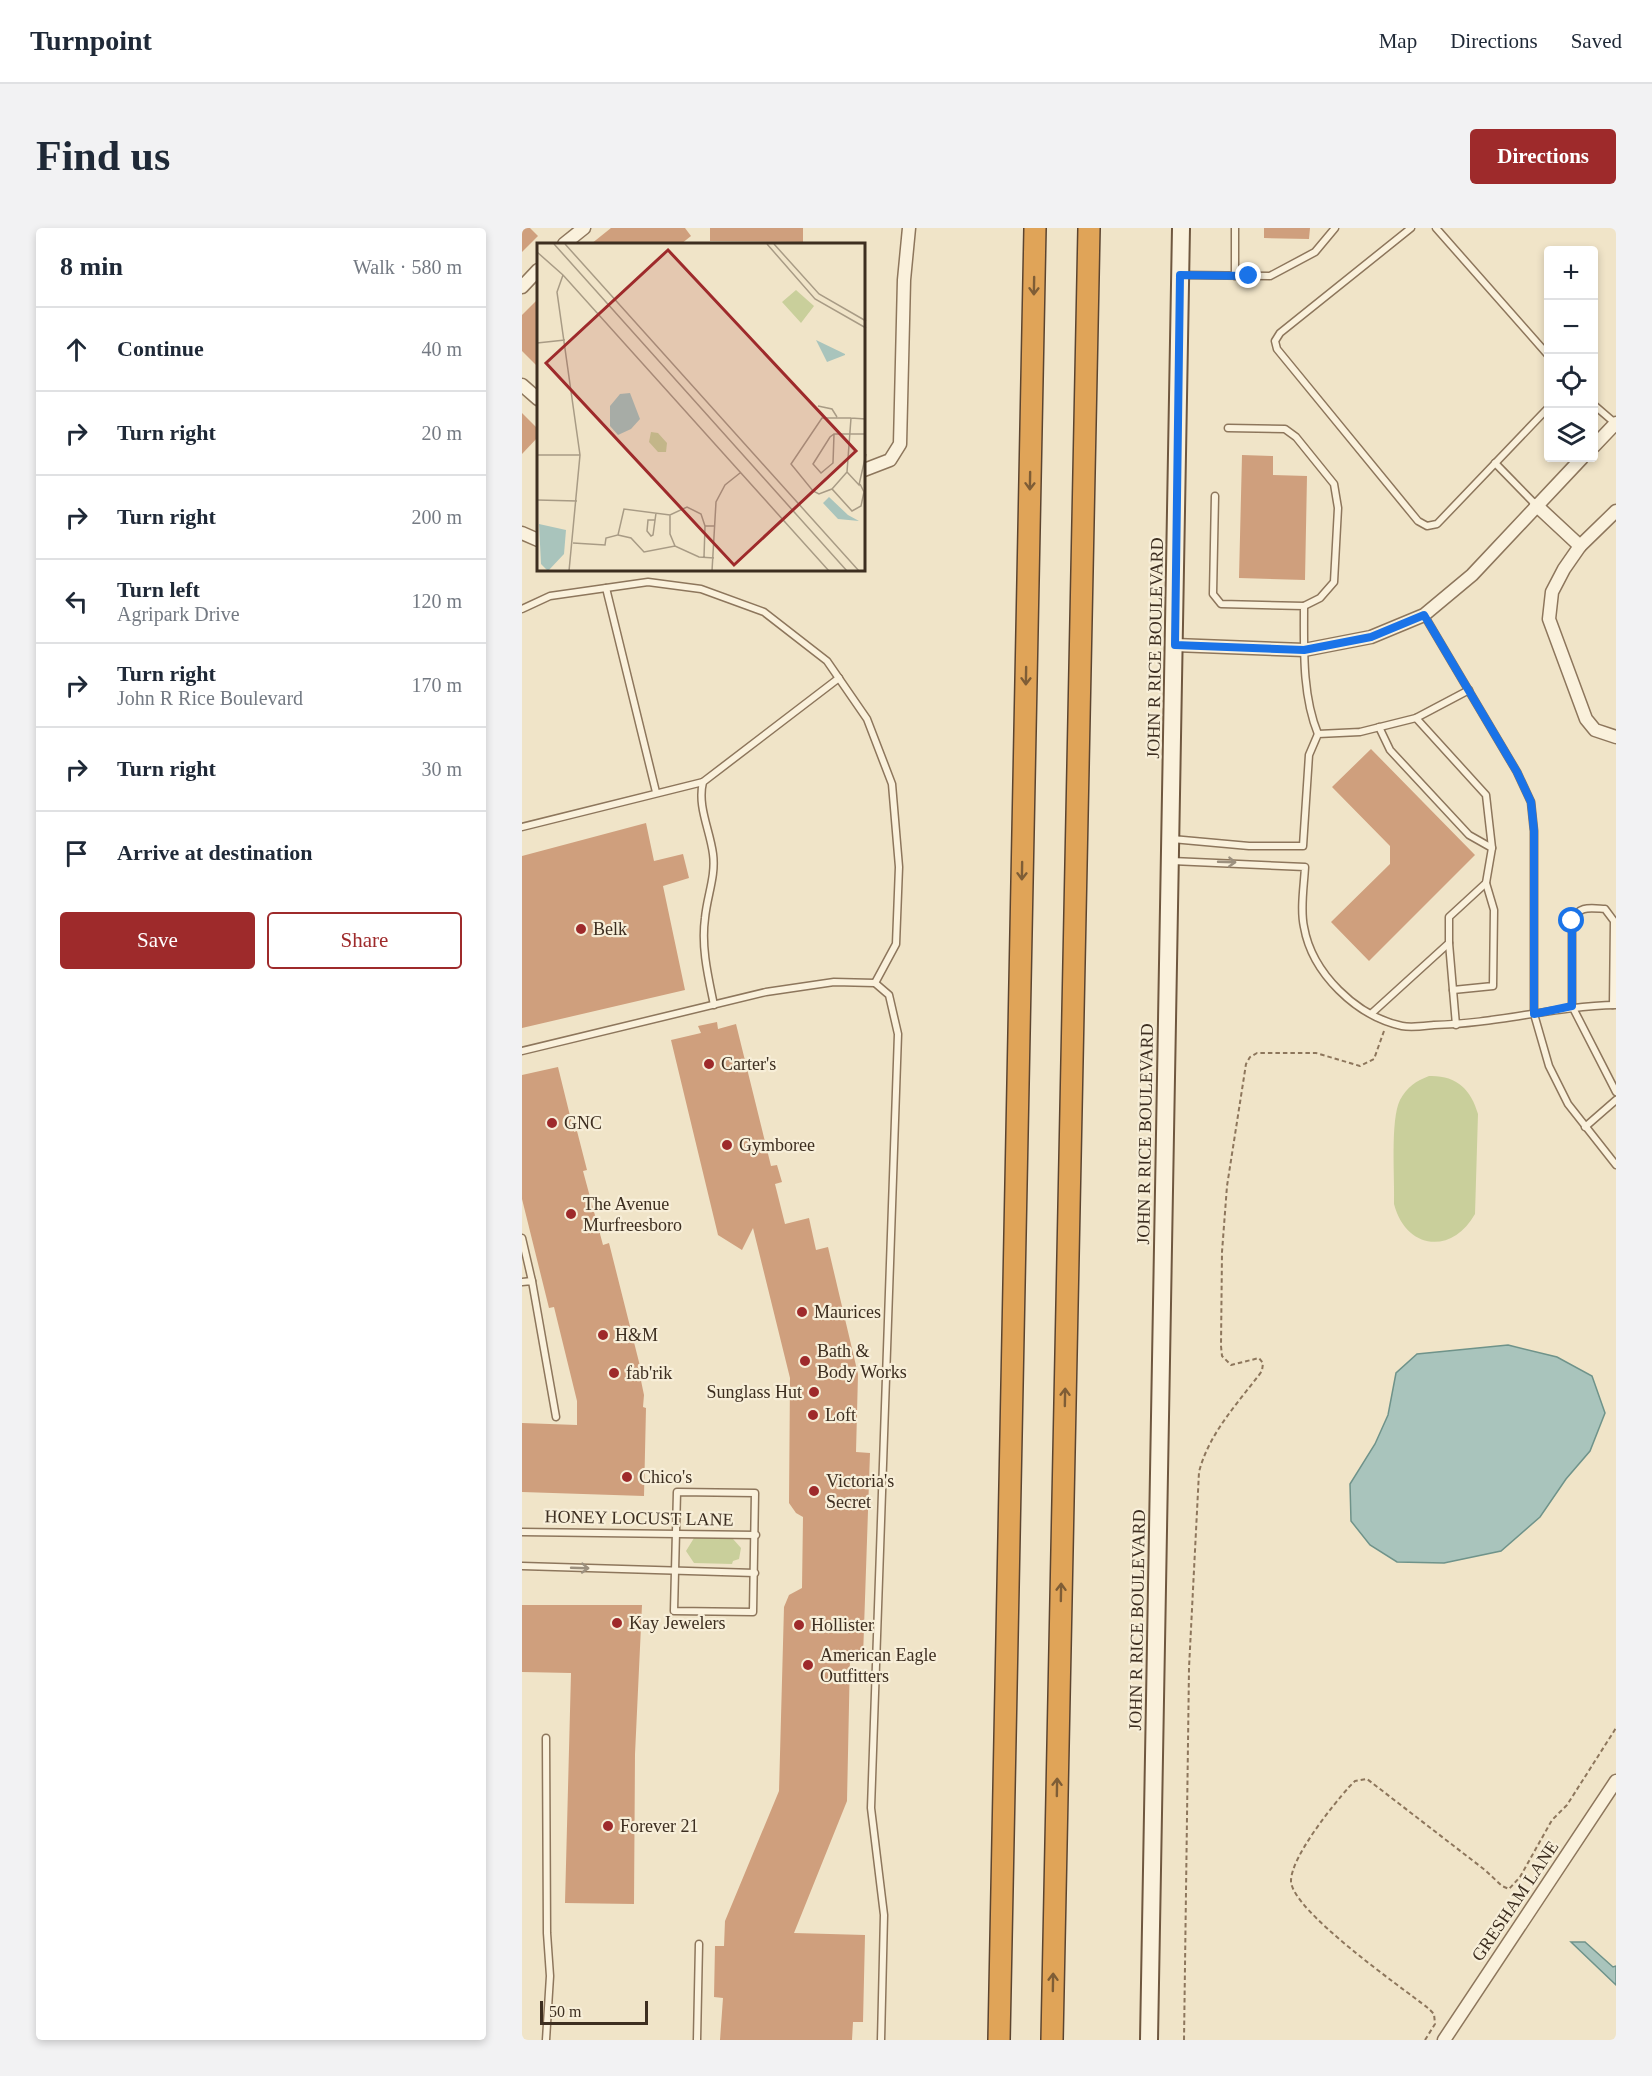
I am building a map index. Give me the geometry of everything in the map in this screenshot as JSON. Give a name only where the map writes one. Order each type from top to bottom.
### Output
[{"type":"highway","points":[[999,2040],[1035,228]]},
{"type":"highway","points":[[1052,2040],[1089,228]]},
{"type":"street","points":[[565,243],[584,228]]},
{"type":"street","points":[[866,469],[890,460],[900,444],[904,279],[909,228]]},
{"type":"street","name":"JOHN R RICE BOULEVARD","points":[[1149,2040],[1181,228]]},
{"type":"street","points":[[522,287],[537,271]]},
{"type":"street","points":[[522,385],[537,398]]},
{"type":"street","points":[[1598,441],[1616,423]]},
{"type":"street","points":[[1175,645],[1304,650],[1371,637],[1424,615],[1472,575],[1578,462]]},
{"type":"street","points":[[1536,505],[1580,546]]},
{"type":"street","points":[[1616,511],[1580,546],[1564,569],[1552,591],[1548,619],[1586,719],[1595,730],[1616,737]]},
{"type":"street","points":[[522,533],[537,540]]},
{"type":"street","name":"GRESHAM LANE","points":[[1444,2040],[1616,1781]]},
{"type":"lane","points":[[1234,276],[1235,228]]},
{"type":"lane","points":[[1180,275],[1270,276],[1315,252],[1335,228]]},
{"type":"lane","points":[[1411,228],[1287,327],[1275,341],[1277,349],[1418,521],[1427,525],[1437,524],[1544,412]]},
{"type":"lane","points":[[1436,228],[1547,354]]},
{"type":"lane","points":[[1597,408],[1616,423]]},
{"type":"lane","points":[[1215,496],[1213,594],[1221,604],[1304,606],[1320,598],[1334,582],[1338,508],[1334,484],[1296,437],[1284,429],[1228,428]]},
{"type":"lane","points":[[1495,463],[1536,505]]},
{"type":"lane","points":[[522,609],[550,596],[648,582],[701,589],[764,612],[827,661],[867,719],[892,784],[899,867],[896,944],[875,983]]},
{"type":"lane","points":[[606,588],[656,792]]},
{"type":"lane","points":[[1171,839],[1249,846],[1304,846],[1309,755],[1318,734],[1310,714],[1304,650],[1304,606]]},
{"type":"lane","points":[[1424,615],[1517,772],[1531,802],[1534,831],[1534,1014],[1549,1066],[1568,1104],[1616,1165]]},
{"type":"lane","points":[[522,827],[703,782],[839,678]]},
{"type":"lane","points":[[1318,734],[1360,732],[1416,718],[1468,690]]},
{"type":"lane","points":[[1416,718],[1485,795],[1492,848],[1486,883],[1494,910],[1493,986],[1453,990]]},
{"type":"lane","points":[[1379,727],[1390,750],[1469,835],[1492,848]]},
{"type":"lane","points":[[703,782],[700,794],[713,855],[712,885],[705,916],[704,951],[714,1005]]},
{"type":"lane","points":[[1169,861],[1305,867],[1303,926],[1314,958],[1339,992],[1372,1013],[1402,1026],[1456,1025],[1572,1006],[1614,1005],[1614,921],[1605,909],[1586,907],[1579,910],[1572,921],[1572,1006],[1616,1092]]},
{"type":"lane","points":[[1456,1025],[1449,917],[1486,883]]},
{"type":"lane","points":[[1372,1013],[1449,943]]},
{"type":"lane","points":[[522,1051],[766,992],[834,982],[875,983],[889,995],[898,1034],[871,1808],[884,1915],[881,2040]]},
{"type":"lane","points":[[1585,1127],[1616,1100]]},
{"type":"lane","points":[[522,1238],[532,1281],[556,1417]]},
{"type":"lane","points":[[522,1282],[532,1281]]},
{"type":"lane","points":[[677,1492],[755,1493],[753,1612],[674,1611],[676,1534],[677,1492]]},
{"type":"lane","name":"HONEY LOCUST LANE","points":[[522,1532],[756,1535]]},
{"type":"lane","points":[[522,1566],[755,1573]]},
{"type":"lane","points":[[546,1738],[547,1933],[550,1976],[546,2040]]},
{"type":"lane","points":[[697,2040],[699,1944]]},
{"type":"path","points":[[1184,2040],[1188,1692],[1198,1472],[1202,1457],[1222,1422],[1262,1371],[1263,1363],[1259,1358],[1252,1358],[1231,1365],[1222,1356],[1221,1346],[1227,1186],[1246,1064],[1250,1057],[1257,1053],[1306,1053],[1330,1055],[1351,1065],[1360,1066],[1374,1059],[1385,1029]]},
{"type":"path","points":[[1425,2040],[1435,2024],[1434,2014],[1368,1962],[1298,1900],[1291,1883],[1292,1874],[1305,1847],[1348,1787],[1355,1781],[1367,1779],[1468,1856],[1502,1886],[1509,1889],[1520,1877],[1552,1821],[1567,1805],[1616,1728]]},
{"type":"green space","points":[[1429,1076],[1447,1078],[1461,1085],[1471,1097],[1478,1114],[1475,1214],[1454,1236],[1442,1241],[1430,1242],[1408,1231],[1394,1204],[1394,1135],[1397,1109],[1400,1100],[1409,1088]]},
{"type":"green space","points":[[694,1538],[733,1539],[741,1548],[739,1559],[733,1561],[732,1564],[694,1563],[686,1551]]},
{"type":"water","points":[[1508,1345],[1557,1357],[1592,1376],[1605,1413],[1590,1451],[1566,1479],[1540,1517],[1501,1551],[1444,1563],[1397,1562],[1370,1545],[1351,1521],[1350,1484],[1375,1444],[1388,1415],[1396,1373],[1417,1354]]},
{"type":"water","points":[[1571,1942],[1585,1942],[1613,1967],[1616,1966],[1616,1985]]},
{"type":"building","points":[[522,228],[530,228],[538,236],[522,252]]},
{"type":"building","points":[[611,228],[685,228],[691,236],[682,243],[592,243]]},
{"type":"building","points":[[710,228],[803,228],[803,242],[710,241]]},
{"type":"building","points":[[1264,228],[1310,228],[1309,239],[1264,238]]},
{"type":"building","points":[[537,300],[537,366],[522,351],[522,315]]},
{"type":"building","points":[[522,413],[537,428],[537,438],[522,454]]},
{"type":"building","points":[[1242,455],[1273,456],[1273,475],[1307,476],[1305,580],[1239,578]]},
{"type":"building","points":[[1371,749],[1475,855],[1369,961],[1331,922],[1390,864],[1390,846],[1332,787]]},
{"type":"building","points":[[646,823],[654,861],[683,854],[689,878],[663,886],[685,990],[522,1028],[522,856]]},
{"type":"building","points":[[717,1022],[718,1029],[736,1024],[771,1166],[777,1165],[782,1182],[775,1184],[785,1224],[809,1218],[816,1250],[828,1247],[858,1374],[856,1452],[870,1453],[863,1657],[850,1657],[847,1801],[794,1933],[865,1935],[863,2022],[853,2022],[852,2040],[720,2040],[723,1998],[714,1997],[715,1946],[724,1946],[725,1921],[779,1791],[784,1607],[789,1595],[802,1588],[803,1517],[796,1513],[789,1503],[790,1378],[753,1228],[742,1250],[718,1235],[671,1040],[701,1033],[698,1026]]},
{"type":"building","points":[[558,1067],[574,1132],[577,1131],[587,1170],[583,1171],[603,1245],[609,1243],[641,1370],[639,1371],[644,1395],[643,1407],[646,1408],[644,1496],[522,1492],[522,1423],[577,1425],[577,1401],[554,1307],[549,1308],[522,1199],[522,1075]]},
{"type":"building","points":[[522,1605],[642,1605],[635,1754],[634,1904],[565,1903],[571,1673],[522,1672]]},
{"type":"place","name":"Belk","points":[[581,929]]},
{"type":"place","name":"Carter's","points":[[709,1064]]},
{"type":"place","name":"GNC","points":[[552,1123]]},
{"type":"place","name":"Gymboree","points":[[727,1145]]},
{"type":"place","name":"The Avenue Murfreesboro","points":[[571,1214]]},
{"type":"place","name":"Maurices","points":[[802,1312]]},
{"type":"place","name":"H&M","points":[[603,1335]]},
{"type":"place","name":"Bath & Body Works","points":[[805,1361]]},
{"type":"place","name":"fab'rik","points":[[614,1373]]},
{"type":"place","name":"Sunglass Hut","points":[[814,1392]]},
{"type":"place","name":"Loft","points":[[813,1415]]},
{"type":"place","name":"Chico's","points":[[627,1477]]},
{"type":"place","name":"Victoria's Secret","points":[[814,1491]]},
{"type":"place","name":"Kay Jewelers","points":[[617,1623]]},
{"type":"place","name":"Hollister","points":[[799,1625]]},
{"type":"place","name":"American Eagle Outfitters","points":[[808,1665]]},
{"type":"place","name":"Forever 21","points":[[608,1826]]},
{"type":"route","points":[[1249,276],[1180,275],[1175,645],[1304,650],[1371,637],[1424,615],[1517,772],[1531,802],[1534,831],[1534,1014],[1572,1006],[1572,921]]}]
